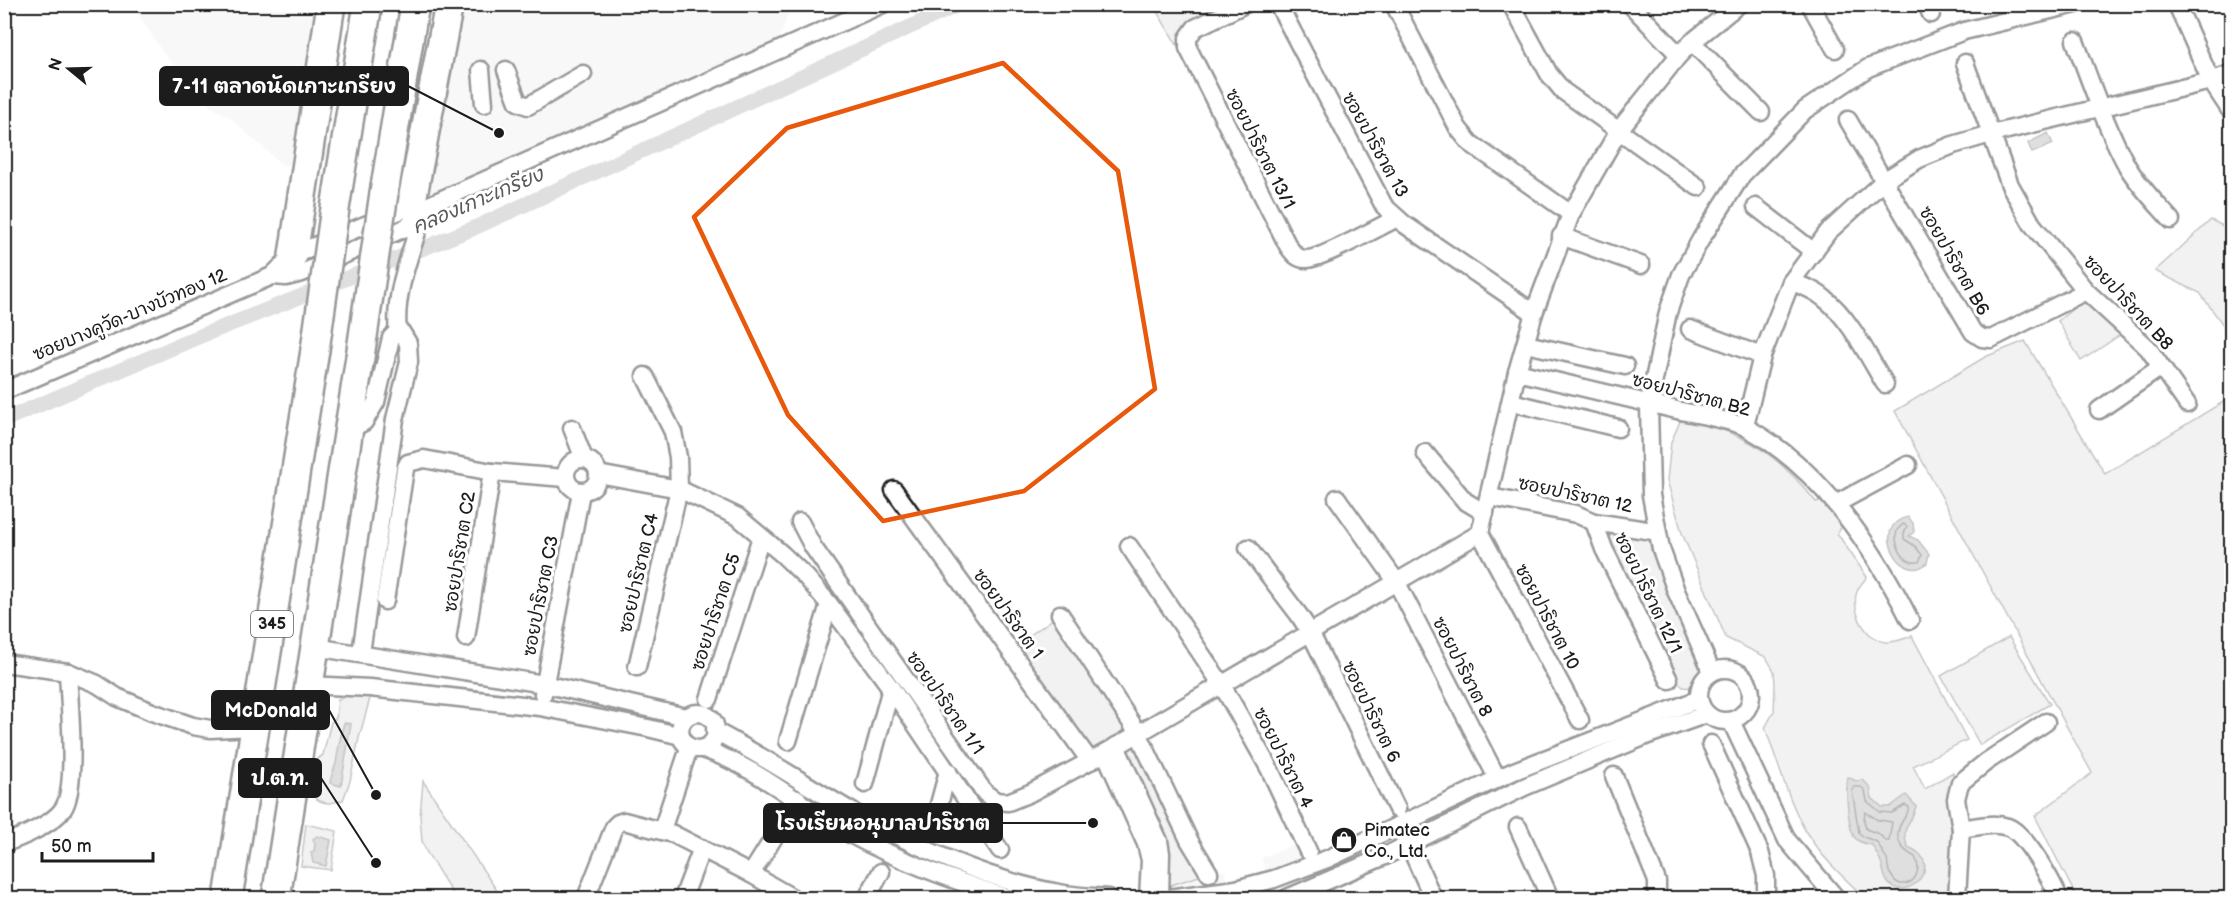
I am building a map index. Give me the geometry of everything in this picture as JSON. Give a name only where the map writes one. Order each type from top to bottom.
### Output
[{"type":"main road","points":[[293,255],[332,4]]},
{"type":"main road","name":"345","points":[[228,898],[282,573],[334,215],[368,4]]},
{"type":"main road","name":"345","points":[[276,898],[415,4]]},
{"type":"main road","points":[[419,207],[449,4]]},
{"type":"street","points":[[272,276],[293,255],[419,207],[883,4]]},
{"type":"street","name":"ซอยปาริชาต 13/1","points":[[1245,4],[1194,28],[1188,38],[1188,48],[1288,246],[1297,257],[1307,260],[1396,218]]},
{"type":"street","name":"ซอยปาริชาต 13","points":[[1278,4],[1384,206],[1396,218],[1534,313]]},
{"type":"street","points":[[1394,4],[1458,128],[1470,143],[1571,214]]},
{"type":"street","points":[[1511,4],[1549,74],[1563,91],[1698,187]]},
{"type":"street","points":[[1630,4],[1679,55]]},
{"type":"street","points":[[1480,533],[1517,372],[1534,313],[1571,214],[1619,130],[1679,55],[1739,4]]},
{"type":"street","points":[[1810,4],[1835,50]]},
{"type":"street","points":[[1712,672],[1676,591],[1661,549],[1651,495],[1649,404],[1668,312],[1681,275],[1742,175],[1805,110],[1868,68],[1964,31],[2076,4]]},
{"type":"street","points":[[2178,7],[2211,81],[2232,113]]},
{"type":"street","points":[[1692,42],[1761,112]]},
{"type":"street","points":[[2075,42],[2127,166],[2148,195],[2171,220]]},
{"type":"street","name":"ซอยปาริชาต B8","points":[[1965,63],[2010,185],[2032,224],[2086,291],[2137,336],[2187,404]]},
{"type":"street","points":[[481,70],[484,104]]},
{"type":"street","points":[[506,70],[518,102],[528,106],[583,74]]},
{"type":"street","points":[[1745,426],[1762,356],[1791,282],[1828,232],[1885,180],[1919,159],[1953,145],[2211,81],[2232,73]]},
{"type":"street","name":"ซอยปาริชาต B6","points":[[1848,120],[1973,332],[1982,338],[1991,339],[2086,291]]},
{"type":"street","points":[[398,332],[397,313],[401,288],[415,240],[419,207]]},
{"type":"street","points":[[272,276],[286,278],[302,273],[403,230],[414,222],[419,207]]},
{"type":"street","points":[[1756,207],[1814,252]]},
{"type":"street","points":[[1561,236],[1641,266]]},
{"type":"street","name":"ซอยบางคูวัด-บางบัวทอง 12","points":[[4,390],[272,276]]},
{"type":"street","points":[[1791,282],[1812,290],[1827,300],[1846,322],[1885,384]]},
{"type":"street","points":[[1690,328],[1762,356]]},
{"type":"street","points":[[349,430],[364,422],[376,402],[388,346],[391,338],[398,332]]},
{"type":"street","points":[[361,653],[395,419],[409,362],[408,344],[402,333],[398,332]]},
{"type":"street","points":[[1526,344],[1625,366]]},
{"type":"street","points":[[2099,410],[2161,367]]},
{"type":"street","name":"ซอยปาริชาต B2","points":[[1517,372],[1745,426],[1793,460],[1836,504],[1869,547],[1893,585],[1910,620]]},
{"type":"street","name":"ซอยปาริชาต C4","points":[[638,667],[679,489],[678,457],[673,432],[645,376]]},
{"type":"street","points":[[1510,402],[1618,428]]},
{"type":"street","points":[[572,428],[584,459]]},
{"type":"street","points":[[1425,453],[1465,501],[1487,505]]},
{"type":"street","points":[[385,601],[405,469],[408,463],[424,459],[492,472],[566,478]]},
{"type":"street","points":[[584,459],[591,461],[598,474],[594,487],[581,492],[568,485],[566,478],[567,468],[574,460],[584,459]]},
{"type":"street","points":[[1836,504],[1908,465]]},
{"type":"street","name":"ซอยปาริชาต C2","points":[[466,638],[492,472]]},
{"type":"street","points":[[598,474],[679,489],[738,517],[806,577],[829,604],[891,688],[1000,850]]},
{"type":"street","name":"ซอยปาริชาต 1","points":[[894,490],[1090,761]]},
{"type":"street","name":"ซอยปาริชาต C3","points":[[540,707],[581,492]]},
{"type":"street","name":"ซอยปาริชาต 8","points":[[1337,498],[1396,581],[1493,770]]},
{"type":"street","name":"ซอยปาริชาต 12","points":[[1487,505],[1576,514],[1594,522],[1653,531]]},
{"type":"street","name":"ซอยปาริชาต 1/1","points":[[800,522],[813,547],[985,793],[996,801],[1008,802],[1030,793],[1111,750],[1480,533]]},
{"type":"street","name":"ซอยปาริชาต 12/1","points":[[1594,522],[1604,549],[1669,680]]},
{"type":"street","name":"ซอยปาริชาต 10","points":[[1480,533],[1580,720]]},
{"type":"street","name":"ซอยปาริชาต C5","points":[[709,699],[761,537]]},
{"type":"street","name":"ซอยปาริชาต 4","points":[[1129,546],[1222,685],[1269,768],[1308,851]]},
{"type":"street","name":"ซอยปาริชาต 6","points":[[1248,548],[1310,632],[1397,809]]},
{"type":"street","points":[[788,741],[829,604]]},
{"type":"street","points":[[1060,614],[1138,733],[1189,840],[1209,873]]},
{"type":"street","points":[[315,647],[544,684],[687,717],[699,713],[705,715],[711,719],[716,731],[714,738],[695,752],[662,830]]},
{"type":"street","points":[[4,663],[68,672],[83,677],[117,697],[193,726],[210,729],[255,727]]},
{"type":"street","points":[[1732,669],[1741,673],[1748,681],[1751,700],[1747,710],[1740,717],[1731,721],[1714,719],[1703,707],[1701,683],[1712,672],[1732,669]]},
{"type":"street","points":[[4,843],[18,839],[52,819],[62,811],[67,802],[70,788],[68,672]]},
{"type":"street","points":[[308,685],[370,688],[540,707],[681,736],[695,752],[729,758],[760,775],[847,832],[913,866],[1008,898]]},
{"type":"street","points":[[865,784],[891,688]]},
{"type":"street","points":[[1168,898],[1236,889],[1274,879],[1327,858],[1514,771],[1703,707]]},
{"type":"street","points":[[1287,898],[1384,856],[1524,787],[1648,735],[1703,707]]},
{"type":"street","points":[[681,736],[682,723],[687,717]]},
{"type":"street","points":[[1731,721],[1787,840],[1836,898]]},
{"type":"street","points":[[1957,898],[1961,829],[1956,799],[1960,783],[1986,762],[2046,722]]},
{"type":"street","points":[[716,731],[760,754],[871,822],[929,851],[1003,878],[1059,893],[1109,898]]},
{"type":"street","points":[[1711,744],[1761,852],[1766,876],[1766,898]]},
{"type":"street","points":[[1111,750],[1150,860],[1148,898]]},
{"type":"street","points":[[1111,750],[1159,841],[1160,898]]},
{"type":"street","points":[[938,812],[948,771]]},
{"type":"street","points":[[1614,776],[1657,881],[1657,898]]},
{"type":"street","points":[[751,874],[798,799]]},
{"type":"street","points":[[586,898],[614,827],[624,821],[662,830],[702,848],[751,874],[783,896]]},
{"type":"street","points":[[1961,829],[1996,824],[2010,827],[2029,846],[2056,889],[2059,898]]},
{"type":"street","points":[[1518,827],[1550,898]]},
{"type":"street","points":[[682,898],[702,848]]},
{"type":"street","points":[[1415,858],[1433,898]]},
{"type":"street","points":[[867,898],[881,872]]},
{"type":"highlighted area","points":[[1003,63],[1118,171],[1155,389],[1024,491],[883,521],[788,415],[694,217],[787,128]]},
{"type":"shaded area","points":[[135,5],[331,5],[308,157],[283,166],[228,116],[209,106],[163,53],[136,11]]},
{"type":"shaded area","points":[[449,5],[792,5],[774,52],[411,206]]},
{"type":"shaded area","points":[[1153,5],[1245,5],[1195,28],[1188,48],[1180,50]]},
{"type":"shaded area","points":[[2211,220],[2231,230],[2231,336],[2200,293],[2155,271]]},
{"type":"shaded area","points":[[2086,298],[2126,331],[2081,361],[2058,321]]},
{"type":"shaded area","points":[[2025,341],[2105,474],[2231,397],[2231,898],[2077,898],[2035,816],[2092,773],[1895,411],[1985,357]]},
{"type":"shaded area","points":[[1681,419],[1741,437],[1787,470],[1816,502],[1825,498],[1845,523],[1837,533],[1867,577],[1859,588],[1855,604],[1865,629],[1877,640],[1885,642],[1912,636],[1967,740],[1913,766],[1925,789],[1953,772],[1955,810],[1949,898],[1865,898],[1826,859],[1806,832],[1789,794],[1765,728],[1774,711],[1774,671],[1766,657],[1726,638],[1682,533],[1667,480],[1671,442]]},
{"type":"shaded area","points":[[1599,526],[1653,531],[1708,670],[1701,676],[1695,688],[1683,687],[1675,679]]},
{"type":"shaded area","points":[[1060,614],[1209,873],[1161,888],[1116,746],[1090,761],[1009,650]]},
{"type":"shaded area","points":[[2009,637],[2050,704],[1980,745],[1941,676]]},
{"type":"shaded area","points":[[372,691],[350,781],[343,800],[328,803],[320,801],[310,790],[309,775],[312,767],[323,755],[331,722],[336,718],[338,700],[352,693]]},
{"type":"shaded area","points":[[423,781],[500,895],[488,891],[462,897],[452,893],[422,841],[420,816]]},
{"type":"shaded area","points":[[306,824],[337,831],[331,870],[301,866]]},
{"type":"shaded area","points":[[1295,844],[1306,867],[1269,880],[1261,858]]},
{"type":"shaded area","points":[[1225,870],[1228,890],[1168,898],[1161,888]]},
{"type":"water","points":[[2048,133],[2053,144],[2032,153],[2028,143]]},
{"type":"water","points":[[1908,517],[1913,523],[1914,532],[1909,536],[1918,540],[1929,554],[1927,563],[1917,568],[1908,567],[1899,561],[1890,541],[1891,531],[1896,522]]},
{"type":"water","points":[[344,723],[351,724],[341,786],[330,783]]},
{"type":"water","points":[[1848,777],[1856,781],[1863,780],[1870,787],[1872,798],[1882,807],[1890,807],[1906,795],[1916,806],[1905,835],[1908,847],[1919,853],[1924,861],[1921,878],[1914,884],[1906,888],[1897,888],[1889,884],[1872,845],[1855,838],[1848,808]]},
{"type":"water","points":[[317,836],[331,840],[326,866],[313,863],[311,852],[314,851],[313,839]]},
{"type":"waterway","name":"คลองเกาะเกรียง","points":[[4,420],[198,337],[472,229],[960,4]]},
{"type":"place","name":"7-11 ตลาดนัดเกาะเกรียง","points":[[499,133]]},
{"type":"place","name":"McDonald","points":[[376,795]]},
{"type":"place","name":"โรงเรียนอนุบาลปาริชาต","points":[[1093,823]]},
{"type":"place","name":"Pimatec Co., Ltd.","points":[[1344,840]]},
{"type":"place","name":"ป.ต.ท.","points":[[376,863]]}]
